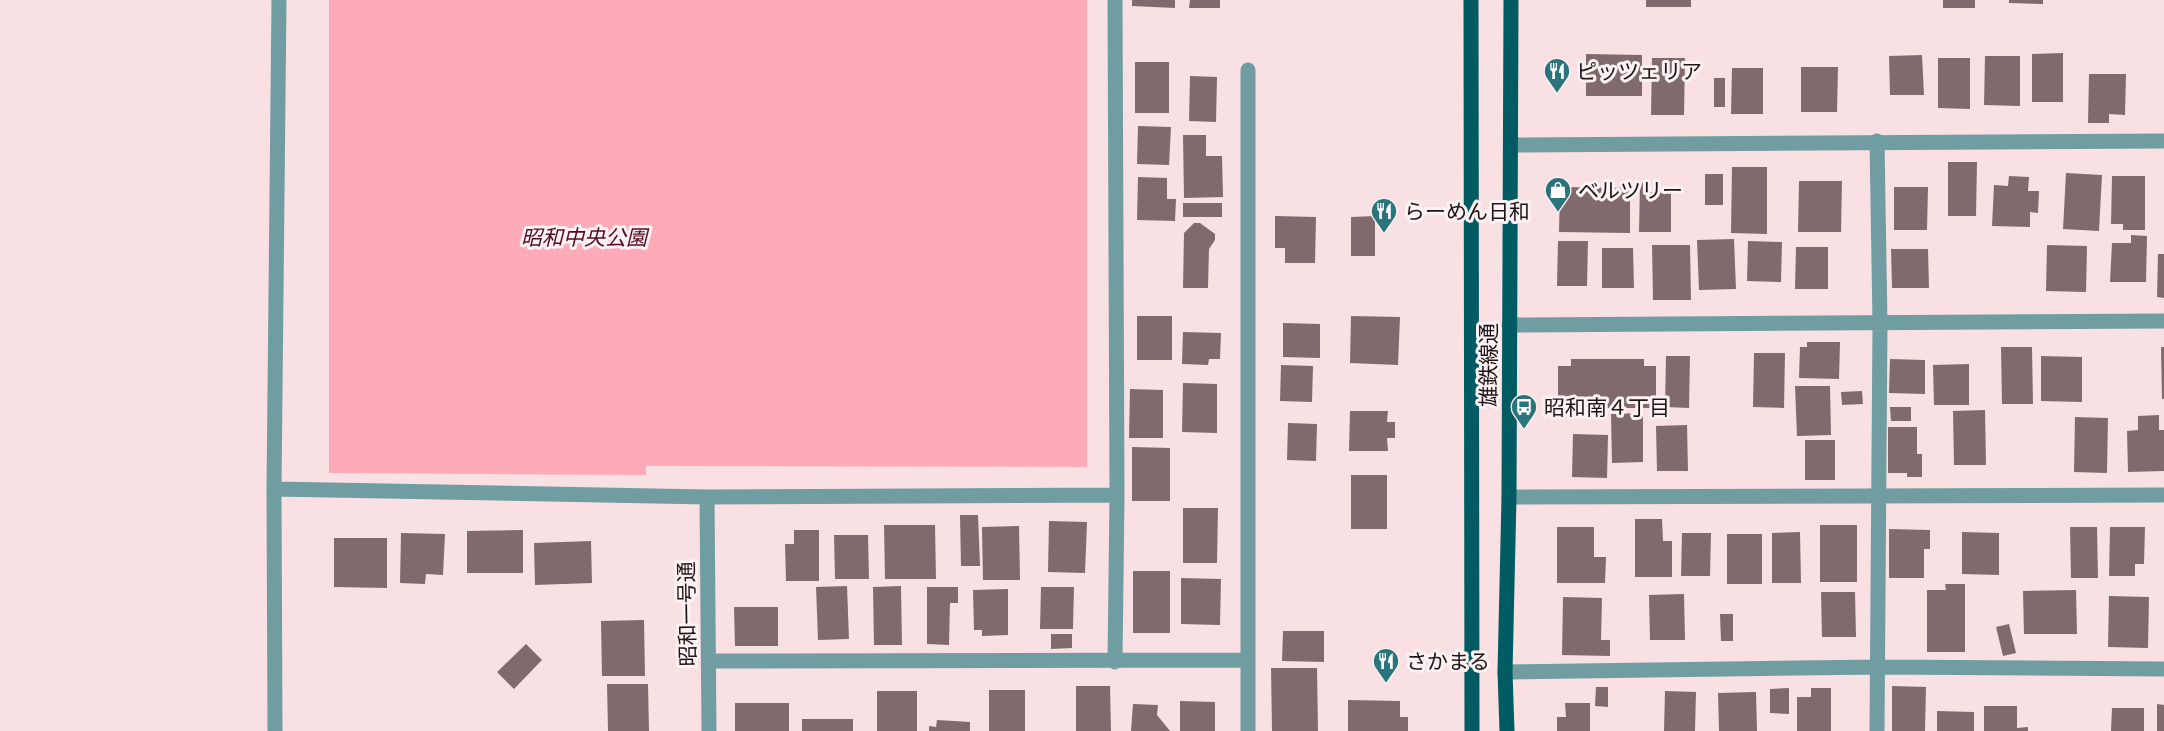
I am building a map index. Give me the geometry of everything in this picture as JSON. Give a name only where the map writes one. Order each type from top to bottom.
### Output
[{"type":"main road","name":"雄鉄線通","points":[[1471,0],[1472,731]]},
{"type":"main road","name":"雄鉄線通","points":[[1507,731],[1505,672],[1509,497],[1511,0]]},
{"type":"street","points":[[275,731],[274,489],[279,0]]},
{"type":"street","points":[[1115,0],[1117,495],[1115,662]]},
{"type":"street","points":[[1248,70],[1248,731]]},
{"type":"street","points":[[1876,141],[1880,323],[1877,731]]},
{"type":"street","points":[[1511,145],[2164,141]]},
{"type":"street","points":[[1509,326],[2164,321]]},
{"type":"street","points":[[274,489],[707,497],[1117,495]]},
{"type":"street","points":[[1509,497],[2164,495]]},
{"type":"street","name":"昭和一号通","points":[[707,497],[709,731]]},
{"type":"street","points":[[709,661],[1247,660]]},
{"type":"street","points":[[1505,672],[1879,667],[2164,669]]},
{"type":"green space","name":"昭和中央公園","points":[[329,0],[1087,0],[1087,467],[646,466],[646,475],[329,473]]},
{"type":"building","points":[[1132,0],[1175,0],[1175,8],[1132,6]]},
{"type":"building","points":[[1190,0],[1220,0],[1220,8],[1189,8]]},
{"type":"building","points":[[1646,0],[1691,0],[1691,7],[1646,7]]},
{"type":"building","points":[[1943,0],[1975,0],[1975,8],[1943,8]]},
{"type":"building","points":[[2009,0],[2043,0],[2043,4],[2009,3]]},
{"type":"building","points":[[2063,53],[2063,102],[2032,102],[2032,54]]},
{"type":"building","points":[[1586,54],[1642,55],[1642,96],[1586,96]]},
{"type":"building","points":[[1922,55],[1924,95],[1890,95],[1889,56]]},
{"type":"building","points":[[1985,56],[2020,56],[2020,106],[1984,105]]},
{"type":"building","points":[[1652,58],[1685,58],[1684,115],[1651,115]]},
{"type":"building","points":[[1938,58],[1970,58],[1970,109],[1938,108]]},
{"type":"building","points":[[1135,62],[1169,62],[1169,113],[1135,113]]},
{"type":"building","points":[[1801,67],[1838,67],[1837,112],[1801,112]]},
{"type":"building","points":[[1732,68],[1763,68],[1763,114],[1731,114]]},
{"type":"building","points":[[2089,74],[2126,74],[2125,115],[2109,114],[2109,123],[2088,123]]},
{"type":"building","points":[[1190,76],[1217,77],[1216,122],[1189,121]]},
{"type":"building","points":[[1714,78],[1725,78],[1725,107],[1714,107]]},
{"type":"building","points":[[1138,126],[1171,127],[1169,165],[1137,164]]},
{"type":"building","points":[[1183,135],[1206,135],[1206,156],[1222,156],[1223,197],[1184,198]]},
{"type":"building","points":[[1948,162],[1977,162],[1976,216],[1948,216]]},
{"type":"building","points":[[1732,167],[1767,167],[1767,234],[1731,233]]},
{"type":"building","points":[[2066,173],[2102,175],[2099,231],[2063,229]]},
{"type":"building","points":[[1705,174],[1723,174],[1723,205],[1705,205]]},
{"type":"building","points":[[2009,176],[2029,177],[2028,191],[2039,191],[2038,213],[2030,212],[2030,227],[1992,226],[1994,185],[2008,186]]},
{"type":"building","points":[[2112,176],[2145,176],[2145,230],[2123,230],[2123,224],[2111,224]]},
{"type":"building","points":[[1138,177],[1167,178],[1167,199],[1176,199],[1175,221],[1137,220]]},
{"type":"building","points":[[1799,181],[1842,181],[1841,232],[1798,232]]},
{"type":"building","points":[[1640,183],[1650,183],[1650,192],[1671,193],[1671,232],[1639,232]]},
{"type":"building","points":[[1560,187],[1630,188],[1630,233],[1559,232]]},
{"type":"building","points":[[1894,187],[1928,187],[1927,230],[1894,230]]},
{"type":"building","points":[[1183,203],[1222,203],[1222,217],[1183,217]]},
{"type":"building","points":[[1275,216],[1316,217],[1315,263],[1285,263],[1285,248],[1275,248]]},
{"type":"building","points":[[1375,216],[1375,256],[1351,256],[1351,217]]},
{"type":"building","points":[[1194,223],[1200,223],[1215,234],[1215,240],[1209,249],[1208,288],[1183,288],[1184,233]]},
{"type":"building","points":[[2131,235],[2147,236],[2146,282],[2110,282],[2112,243],[2131,243]]},
{"type":"building","points":[[1734,239],[1736,289],[1699,290],[1697,240]]},
{"type":"building","points":[[1558,241],[1588,241],[1587,286],[1557,286]]},
{"type":"building","points":[[1748,241],[1782,242],[1781,282],[1747,281]]},
{"type":"building","points":[[1652,245],[1690,245],[1691,300],[1653,300]]},
{"type":"building","points":[[2047,245],[2087,246],[2086,292],[2046,291]]},
{"type":"building","points":[[1796,247],[1828,247],[1828,289],[1795,289]]},
{"type":"building","points":[[1602,248],[1633,248],[1634,288],[1602,288]]},
{"type":"building","points":[[1891,249],[1928,249],[1929,288],[1892,288]]},
{"type":"building","points":[[2158,254],[2164,254],[2164,298],[2157,297]]},
{"type":"building","points":[[1137,316],[1172,316],[1172,360],[1137,360]]},
{"type":"building","points":[[1351,316],[1400,317],[1398,365],[1350,363]]},
{"type":"building","points":[[1283,323],[1320,324],[1320,358],[1283,357]]},
{"type":"building","points":[[1183,332],[1221,333],[1220,359],[1209,359],[1208,365],[1182,364]]},
{"type":"building","points":[[1807,342],[1840,342],[1839,379],[1799,378],[1800,347],[1807,347]]},
{"type":"building","points":[[2001,347],[2032,347],[2033,404],[2002,404]]},
{"type":"building","points":[[2161,347],[2164,347],[2164,399],[2162,399]]},
{"type":"building","points":[[1754,353],[1785,353],[1784,408],[1753,407]]},
{"type":"building","points":[[1666,356],[1690,356],[1689,408],[1665,407]]},
{"type":"building","points":[[2041,356],[2082,357],[2082,402],[2041,401]]},
{"type":"building","points":[[1571,359],[1644,359],[1644,366],[1656,366],[1656,408],[1558,408],[1558,366],[1571,366]]},
{"type":"building","points":[[1890,359],[1925,360],[1925,394],[1889,393]]},
{"type":"building","points":[[1969,364],[1969,405],[1934,405],[1933,365]]},
{"type":"building","points":[[1281,365],[1313,366],[1312,402],[1280,401]]},
{"type":"building","points":[[1183,383],[1217,384],[1217,433],[1182,432]]},
{"type":"building","points":[[1795,386],[1830,386],[1831,435],[1797,436]]},
{"type":"building","points":[[1130,389],[1163,390],[1163,438],[1129,438]]},
{"type":"building","points":[[1862,391],[1863,404],[1842,405],[1841,392]]},
{"type":"building","points":[[1890,407],[1911,407],[1911,421],[1891,421]]},
{"type":"building","points":[[1985,410],[1986,465],[1954,465],[1953,411]]},
{"type":"building","points":[[1350,411],[1388,411],[1387,422],[1395,422],[1395,438],[1387,438],[1388,451],[1349,451]]},
{"type":"building","points":[[1643,413],[1643,462],[1612,463],[1611,414]]},
{"type":"building","points":[[2159,415],[2159,430],[2164,430],[2164,471],[2128,472],[2127,431],[2138,430],[2138,416]]},
{"type":"building","points":[[2075,417],[2108,418],[2107,473],[2074,472]]},
{"type":"building","points":[[1288,423],[1317,424],[1316,461],[1287,460]]},
{"type":"building","points":[[1687,425],[1688,471],[1657,471],[1656,426]]},
{"type":"building","points":[[1888,427],[1917,427],[1917,454],[1922,454],[1922,477],[1907,477],[1907,473],[1888,473]]},
{"type":"building","points":[[1573,434],[1608,435],[1607,478],[1572,477]]},
{"type":"building","points":[[1805,440],[1835,440],[1835,480],[1805,480]]},
{"type":"building","points":[[1132,447],[1170,448],[1170,501],[1132,501]]},
{"type":"building","points":[[1351,475],[1387,475],[1387,529],[1351,529]]},
{"type":"building","points":[[1183,508],[1218,508],[1217,563],[1183,563]]},
{"type":"building","points":[[960,515],[978,515],[980,566],[961,566]]},
{"type":"building","points":[[1635,519],[1662,519],[1663,541],[1672,541],[1672,577],[1635,577]]},
{"type":"building","points":[[1049,521],[1087,522],[1085,573],[1048,572]]},
{"type":"building","points":[[884,525],[935,525],[936,579],[885,579]]},
{"type":"building","points":[[1820,525],[1857,525],[1857,582],[1820,582]]},
{"type":"building","points":[[1019,526],[1020,580],[983,580],[982,527]]},
{"type":"building","points":[[1557,527],[1594,527],[1594,557],[1606,557],[1605,583],[1557,583]]},
{"type":"building","points":[[2070,527],[2097,527],[2098,578],[2071,578]]},
{"type":"building","points":[[2110,527],[2145,527],[2144,564],[2135,564],[2135,576],[2109,576]]},
{"type":"building","points":[[1889,529],[1930,530],[1930,549],[1924,549],[1924,578],[1889,578]]},
{"type":"building","points":[[523,530],[523,573],[467,573],[467,531]]},
{"type":"building","points":[[794,530],[819,530],[819,581],[786,581],[785,544],[794,544]]},
{"type":"building","points":[[1800,532],[1801,583],[1772,583],[1772,533]]},
{"type":"building","points":[[1962,532],[1999,533],[1999,575],[1962,574]]},
{"type":"building","points":[[401,533],[445,534],[443,575],[426,574],[425,584],[400,583]]},
{"type":"building","points":[[1682,533],[1711,533],[1710,576],[1681,576]]},
{"type":"building","points":[[1727,534],[1762,534],[1762,584],[1727,584]]},
{"type":"building","points":[[834,535],[868,535],[869,579],[835,579]]},
{"type":"building","points":[[334,538],[387,538],[387,588],[334,587]]},
{"type":"building","points":[[591,541],[592,583],[535,585],[534,543]]},
{"type":"building","points":[[1133,571],[1170,571],[1170,633],[1133,633]]},
{"type":"building","points":[[1181,578],[1221,579],[1220,625],[1181,624]]},
{"type":"building","points":[[1945,584],[1965,584],[1965,652],[1927,652],[1927,590],[1946,590]]},
{"type":"building","points":[[847,586],[849,639],[818,640],[816,587]]},
{"type":"building","points":[[901,586],[902,645],[874,645],[873,587]]},
{"type":"building","points":[[927,587],[958,587],[958,603],[950,603],[949,645],[927,644]]},
{"type":"building","points":[[1041,587],[1074,587],[1073,629],[1040,629]]},
{"type":"building","points":[[1008,589],[1008,635],[982,636],[982,630],[974,630],[973,590]]},
{"type":"building","points":[[2076,590],[2077,634],[2024,634],[2023,591]]},
{"type":"building","points":[[1821,592],[1855,592],[1856,637],[1822,637]]},
{"type":"building","points":[[1684,594],[1685,640],[1650,640],[1649,595]]},
{"type":"building","points":[[2109,596],[2149,597],[2148,648],[2108,647]]},
{"type":"building","points":[[1563,597],[1602,598],[1601,640],[1610,640],[1610,656],[1562,655]]},
{"type":"building","points":[[734,607],[778,607],[778,646],[735,646]]},
{"type":"building","points":[[1720,614],[1733,614],[1733,641],[1721,641]]},
{"type":"building","points":[[644,620],[645,676],[602,676],[601,621]]},
{"type":"building","points":[[2009,624],[2016,653],[2003,656],[1996,627]]},
{"type":"building","points":[[1283,631],[1324,631],[1324,662],[1282,661]]},
{"type":"building","points":[[1051,634],[1072,634],[1072,648],[1051,649]]},
{"type":"building","points":[[526,644],[542,660],[514,689],[497,672]]},
{"type":"building","points":[[1271,668],[1317,668],[1318,731],[1272,731]]},
{"type":"building","points":[[607,684],[648,684],[649,731],[608,731]]},
{"type":"building","points":[[1076,686],[1110,686],[1111,731],[1076,731]]},
{"type":"building","points":[[1892,686],[1926,687],[1925,731],[1892,731]]},
{"type":"building","points":[[1596,687],[1608,687],[1608,707],[1595,706]]},
{"type":"building","points":[[1789,688],[1789,714],[1770,713],[1770,689]]},
{"type":"building","points":[[1811,688],[1831,688],[1831,731],[1797,731],[1797,697],[1811,697]]},
{"type":"building","points":[[989,690],[1025,690],[1025,731],[989,731]]},
{"type":"building","points":[[877,691],[917,691],[917,731],[877,731]]},
{"type":"building","points":[[1665,691],[1696,692],[1695,731],[1664,731]]},
{"type":"building","points":[[1756,692],[1757,731],[1719,731],[1718,693]]},
{"type":"building","points":[[1348,700],[1400,701],[1400,717],[1408,717],[1408,731],[1348,731]]},
{"type":"building","points":[[1180,701],[1215,702],[1215,731],[1180,731]]},
{"type":"building","points":[[735,703],[789,703],[789,731],[735,731]]},
{"type":"building","points":[[1565,703],[1590,703],[1590,731],[1557,731],[1557,717],[1566,717]]},
{"type":"building","points":[[1133,704],[1158,705],[1157,715],[1170,731],[1131,731]]},
{"type":"building","points":[[2157,704],[2164,705],[2164,731],[2157,731]]},
{"type":"building","points":[[1984,706],[2017,706],[2017,728],[2028,727],[2028,731],[1984,731]]},
{"type":"building","points":[[2112,708],[2144,708],[2144,731],[2111,731]]},
{"type":"building","points":[[1937,711],[1974,712],[1974,731],[1937,731]]},
{"type":"building","points":[[802,719],[853,719],[853,731],[802,731]]},
{"type":"building","points":[[937,720],[970,722],[970,731],[929,731],[929,726],[936,727]]},
{"type":"place","name":"ピッツェリア","points":[[1557,94]]},
{"type":"place","name":"ベルツリー","points":[[1558,213]]},
{"type":"place","name":"らーめん日和","points":[[1384,234]]},
{"type":"place","name":"昭和南４丁目","points":[[1524,430]]},
{"type":"place","name":"さかまる","points":[[1386,684]]}]
